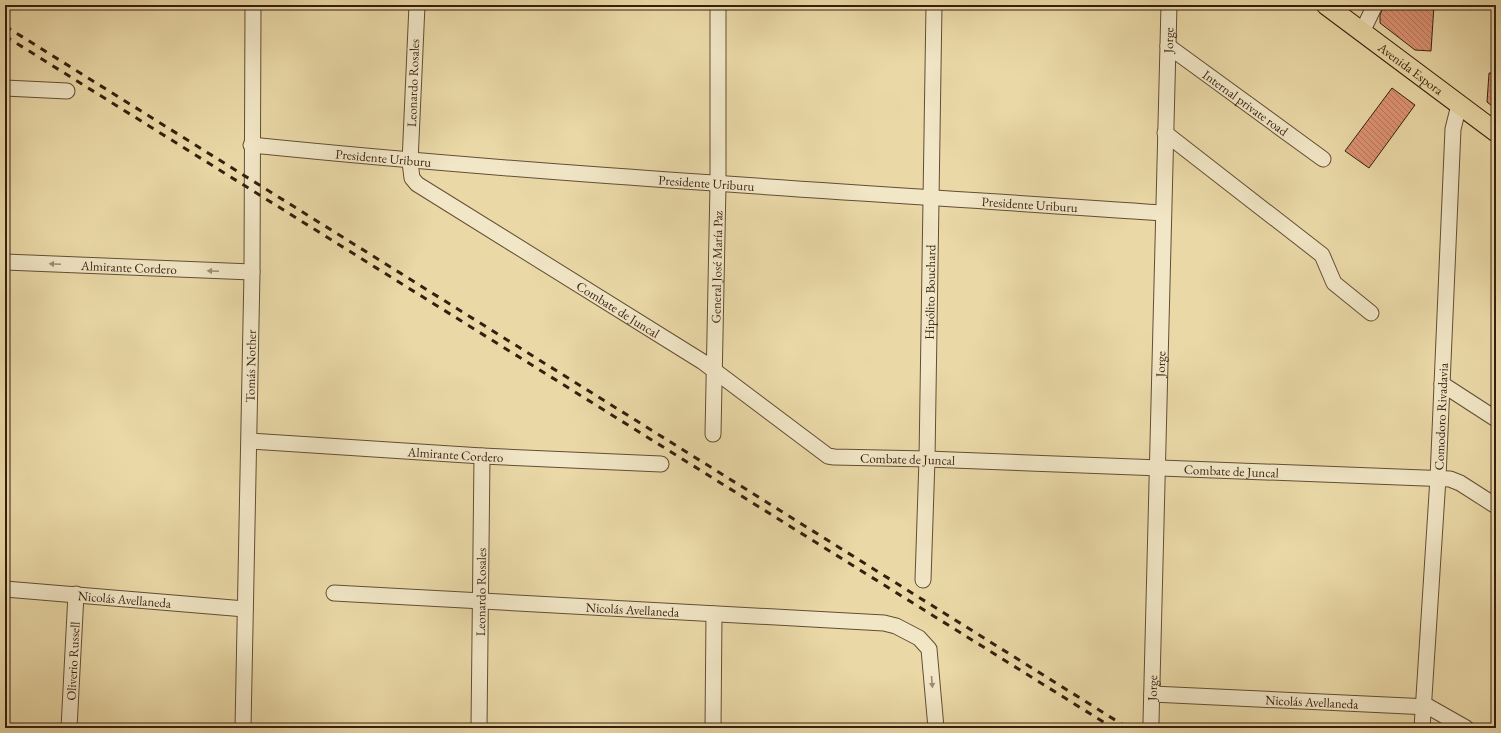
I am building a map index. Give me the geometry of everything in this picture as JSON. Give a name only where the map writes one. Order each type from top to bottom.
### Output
[{"type":"main road","name":"Avenida Espora","points":[[1326,5],[1496,132]]},
{"type":"street","name":"Tomás Nother","points":[[243,728],[250,441],[253,5]]},
{"type":"street","name":"Leonardo Rosales","points":[[410,162],[417,5]]},
{"type":"street","name":"General José María Paz","points":[[714,434],[718,185],[718,5]]},
{"type":"street","name":"Hipólito Bouchard","points":[[923,580],[927,459],[934,5]]},
{"type":"street","name":"Jorge","points":[[1151,722],[1169,5]]},
{"type":"street","points":[[1362,32],[1375,5]]},
{"type":"street","name":"Internal private road","points":[[1168,46],[1323,159]]},
{"type":"street","points":[[5,88],[67,91]]},
{"type":"street","name":"Comodoro Rivadavia","points":[[1422,728],[1438,478],[1453,129],[1459,105]]},
{"type":"street","points":[[1165,133],[1322,255],[1334,283],[1371,313]]},
{"type":"street","name":"Presidente Uriburu","points":[[251,145],[410,162],[718,185],[932,197],[1163,213]]},
{"type":"street","name":"Combate de Juncal","points":[[410,162],[412,178],[417,184],[703,362],[828,456],[1438,478],[1450,479],[1460,483],[1496,506]]},
{"type":"street","name":"Almirante Cordero","points":[[5,262],[252,272]]},
{"type":"street","points":[[1442,384],[1496,419]]},
{"type":"street","name":"Almirante Cordero","points":[[250,441],[482,456],[661,464]]},
{"type":"street","name":"Leonardo Rosales","points":[[479,728],[482,456]]},
{"type":"street","name":"Nicolás Avellaneda","points":[[5,589],[245,609]]},
{"type":"street","name":"Nicolás Avellaneda","points":[[334,593],[481,603],[884,623],[896,626],[919,638],[929,649],[936,728]]},
{"type":"street","name":"Oliverio Russell","points":[[69,728],[76,594]]},
{"type":"street","points":[[713,728],[714,614]]},
{"type":"street","name":"Nicolás Avellaneda","points":[[1152,694],[1423,707],[1436,710],[1466,728]]},
{"type":"building","points":[[1384,5],[1434,5],[1431,51],[1415,50],[1380,23],[1380,15]]},
{"type":"building","points":[[1489,73],[1496,73],[1496,109],[1487,102]]},
{"type":"building","points":[[1392,88],[1415,105],[1369,168],[1345,151]]},
{"type":"railway","points":[[5,26],[1128,728]]},
{"type":"railway","points":[[5,36],[1113,728]]}]
